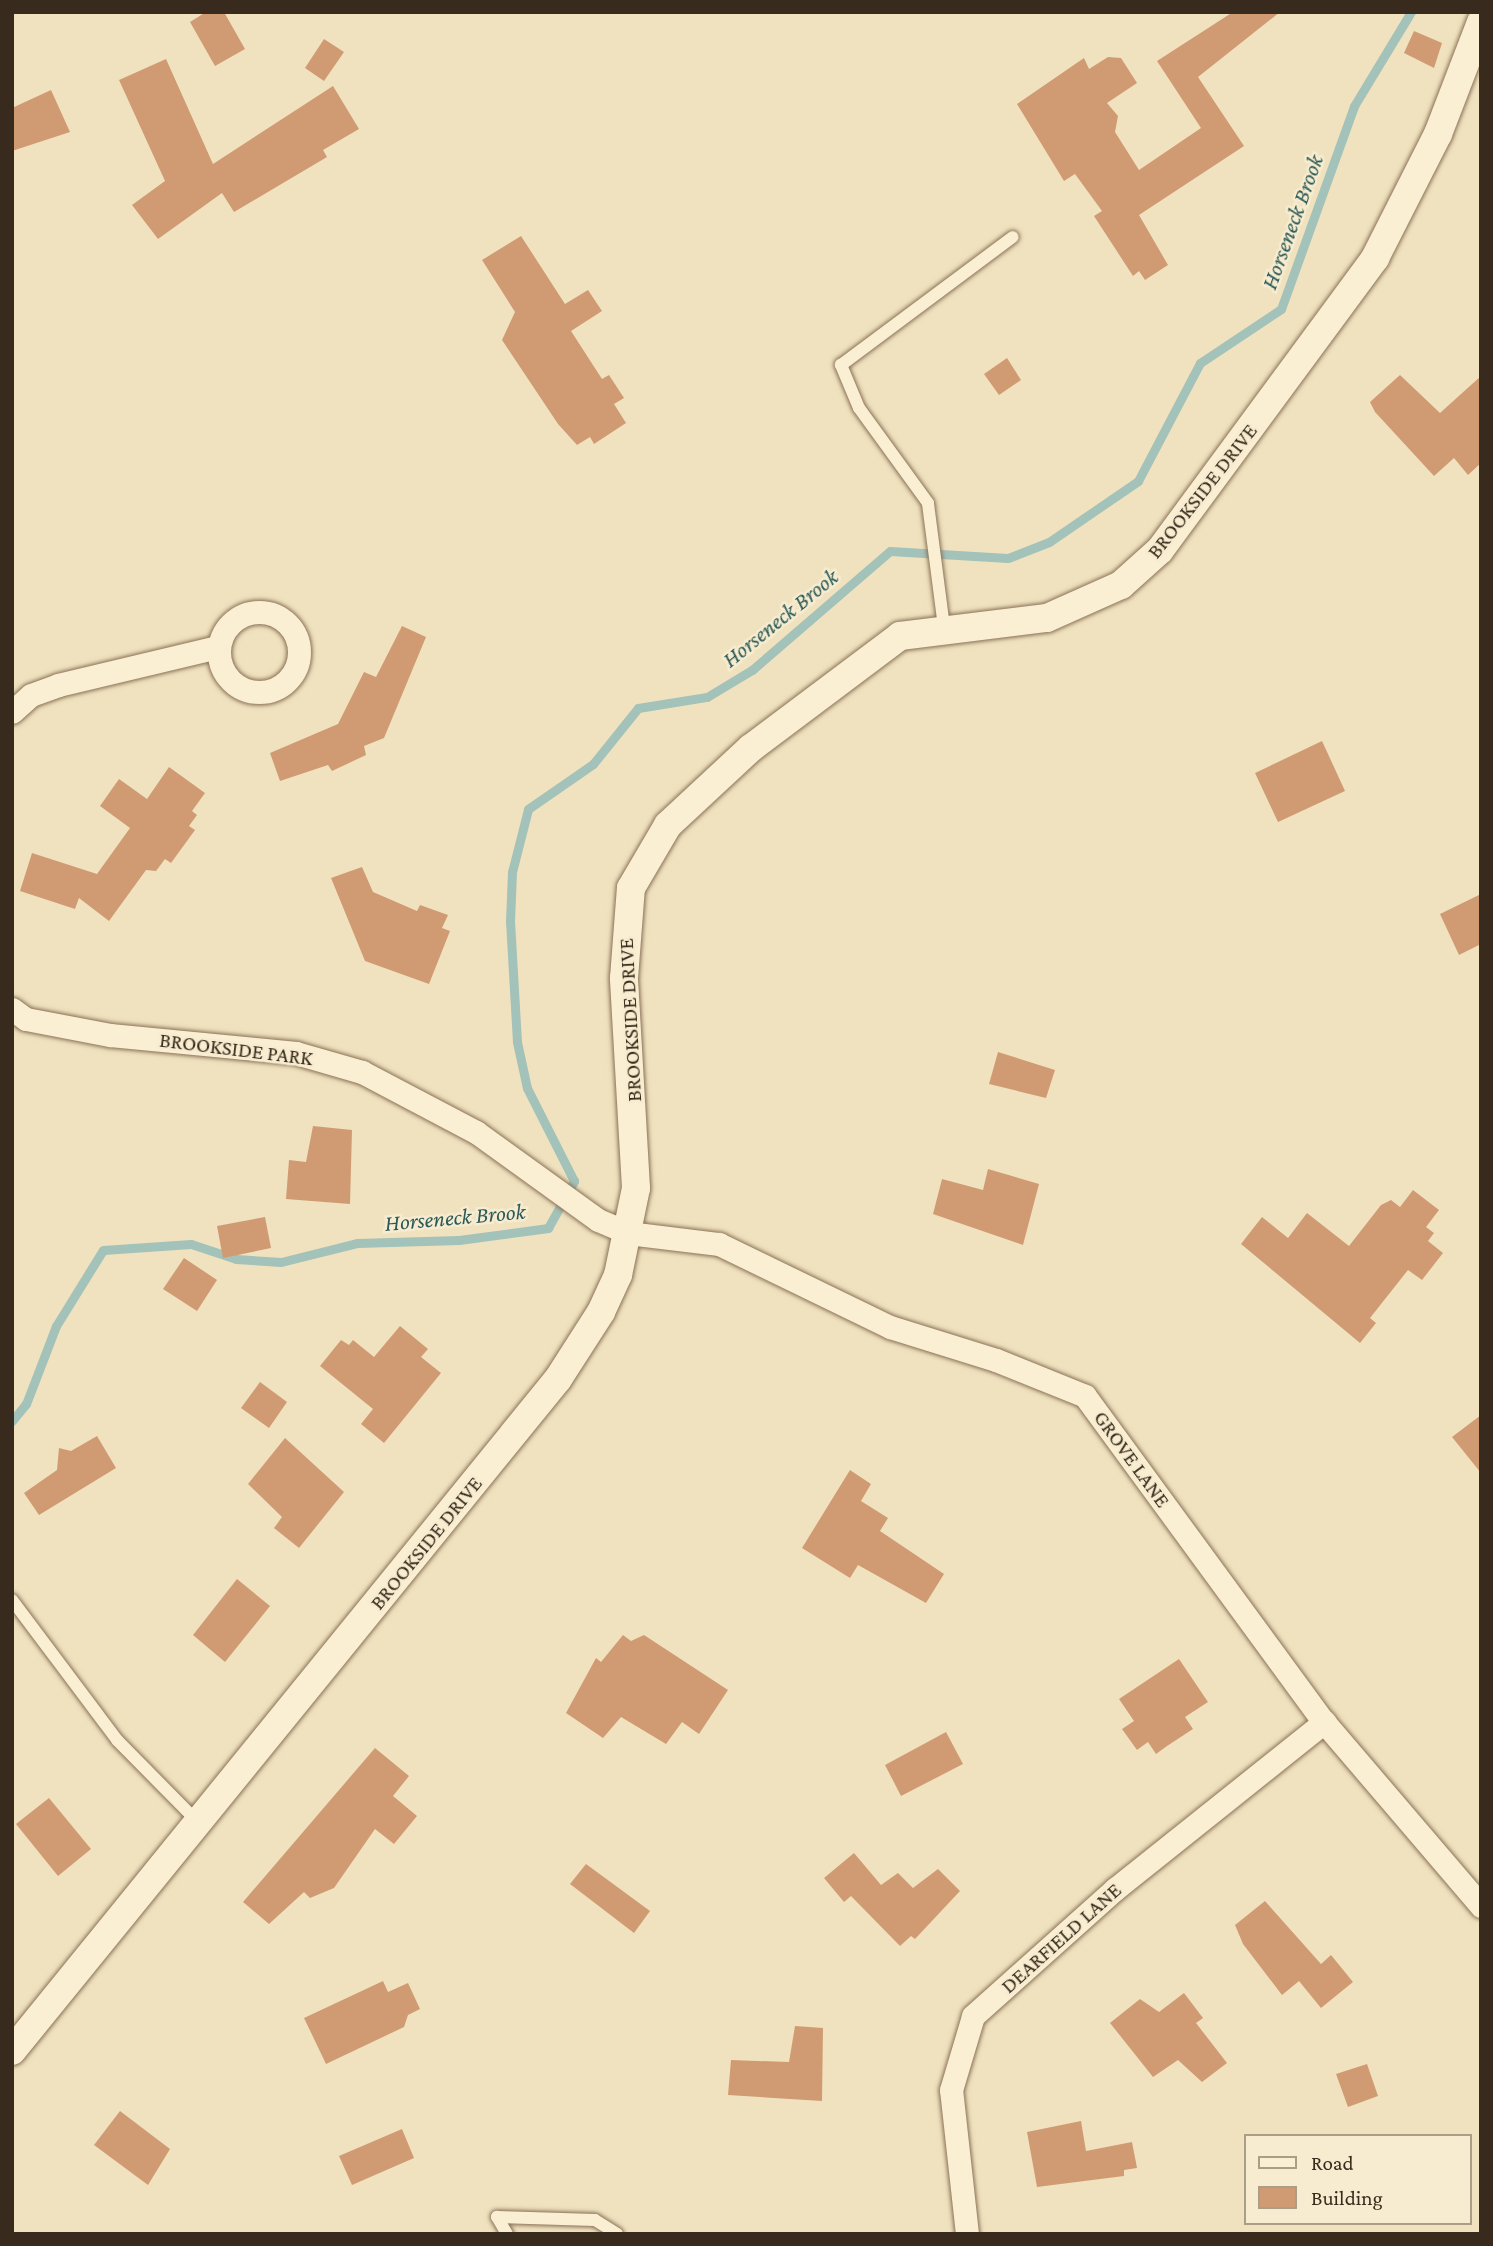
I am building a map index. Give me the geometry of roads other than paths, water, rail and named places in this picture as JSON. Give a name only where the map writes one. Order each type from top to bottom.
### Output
[{"type":"street","name":"BROOKSIDE DRIVE","points":[[12,2051],[558,1379],[601,1312],[628,1233],[637,1154],[624,978],[631,888],[668,825],[751,748],[900,636],[944,627],[1047,618],[1086,605],[1160,550],[1375,258],[1438,134],[1481,22]]},
{"type":"street","points":[[12,712],[58,685],[218,647]]},
{"type":"street","name":"BROOKSIDE PARK","points":[[12,1009],[26,1019],[98,1033],[296,1053],[362,1072],[476,1132],[598,1220],[628,1233]]},
{"type":"street","name":"GROVE LANE","points":[[628,1233],[719,1244],[890,1327],[996,1360],[1085,1396],[1324,1722],[1481,1906]]},
{"type":"street","name":"DEARFIELD LANE","points":[[967,2234],[951,2090],[972,2016],[1115,1889],[1324,1722]]},
{"type":"lane","points":[[944,627],[936,541],[924,493],[876,434],[841,365],[1013,237]]},
{"type":"lane","points":[[12,1600],[117,1740],[198,1822]]},
{"type":"lane","points":[[507,2234],[497,2217],[596,2220],[617,2234]]},
{"type":"waterway","name":"Horseneck Brook","points":[[12,1421],[26,1404],[56,1326],[103,1250],[191,1244],[236,1259],[281,1262],[357,1243],[459,1240],[548,1228],[574,1181],[527,1088],[517,1042],[510,922],[512,872],[528,809],[593,764],[638,708],[707,697],[752,670],[890,551],[1008,558],[1049,542],[1138,481],[1200,363],[1281,309],[1354,106],[1411,12]]}]
